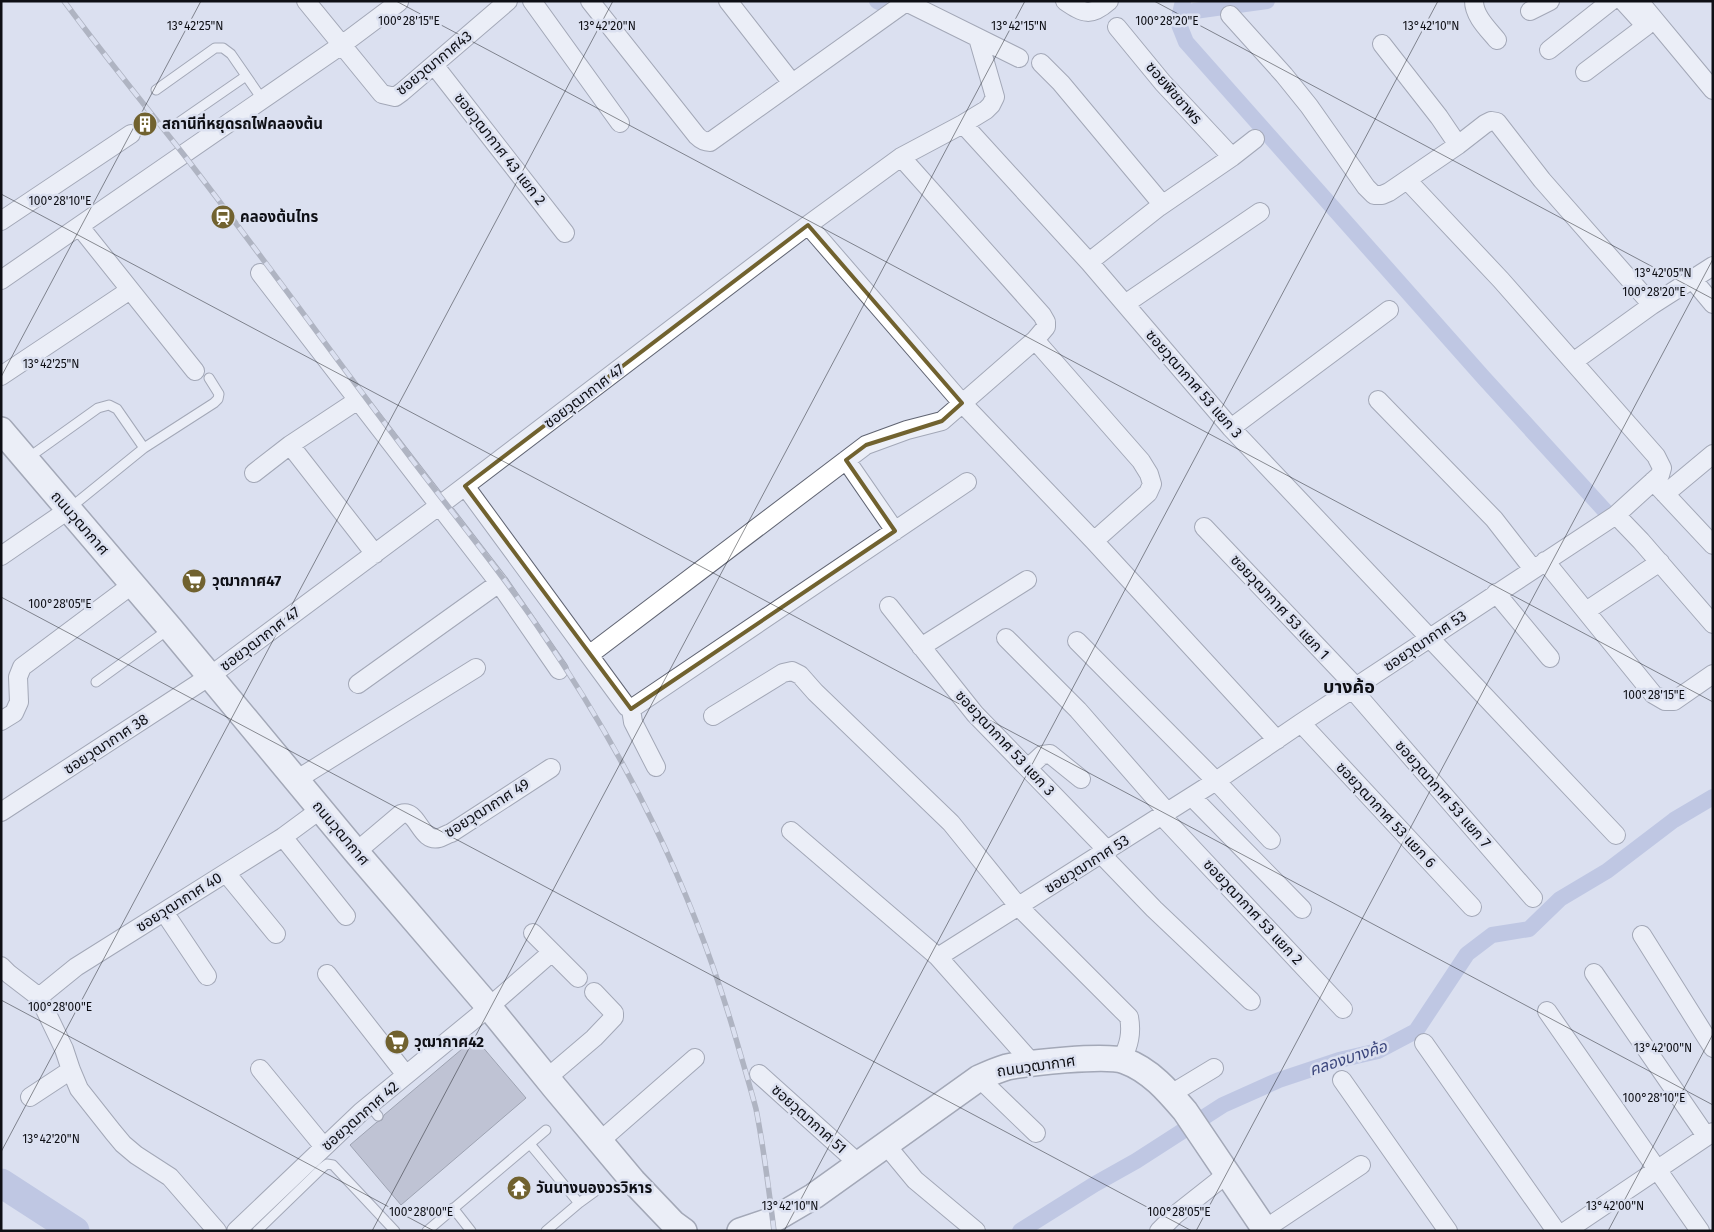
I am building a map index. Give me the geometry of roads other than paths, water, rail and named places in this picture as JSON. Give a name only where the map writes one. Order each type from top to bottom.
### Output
[{"type":"main road","name":"ถนนวุฒากาศ","points":[[1,430],[489,1007],[546,1078],[640,1188],[673,1223],[684,1231]]},
{"type":"main road","name":"ถนนวุฒากาศ","points":[[746,1230],[773,1220],[814,1196],[978,1078],[1007,1067],[1100,1058],[1122,1059],[1136,1065],[1153,1078],[1185,1112],[1265,1230]]},
{"type":"street","name":"ซอยวุฒากาศ43","points":[[306,1],[382,94],[395,97],[508,1]]},
{"type":"street","points":[[532,1],[620,123]]},
{"type":"street","points":[[590,1],[697,136],[704,142],[710,142],[905,2],[1019,58]]},
{"type":"street","points":[[728,1],[792,83]]},
{"type":"street","points":[[1065,1],[1075,8],[1087,12],[1104,6]]},
{"type":"street","points":[[1474,1],[1479,17],[1497,40]]},
{"type":"street","points":[[1530,11],[1550,1]]},
{"type":"street","points":[[1549,50],[1611,1]]},
{"type":"street","points":[[1623,1],[1650,31],[1668,36]]},
{"type":"street","points":[[1639,1],[1713,90]]},
{"type":"street","points":[[1,280],[197,146],[400,2]]},
{"type":"street","points":[[1230,15],[1284,75],[1366,187],[1374,195],[1382,195],[1408,181],[1484,124],[1497,122],[1542,180],[1652,305]]},
{"type":"street","points":[[1585,72],[1646,26]]},
{"type":"street","name":"ซอยพิชชาพร","points":[[1118,27],[1163,83],[1232,157]]},
{"type":"street","name":"ซอยวุฒากาศ 47","points":[[210,676],[466,486],[901,157],[986,110],[992,105],[995,97],[978,38]]},
{"type":"street","points":[[1382,44],[1439,117],[1458,145]]},
{"type":"street","points":[[1041,63],[1061,82],[1162,204]]},
{"type":"street","name":"ซอยวุฒากาศ 43 แยก 2","points":[[434,64],[565,233]]},
{"type":"street","name":"ซอยวุฒากาศ 53 แยก 3","points":[[963,124],[1089,262],[1230,428],[1616,835]]},
{"type":"street","points":[[1,221],[131,134]]},
{"type":"street","points":[[1089,262],[1162,204],[1232,157],[1255,139]]},
{"type":"street","points":[[589,655],[866,445],[907,430],[942,421],[949,416],[1035,340],[1046,327],[1042,315],[901,157]]},
{"type":"street","points":[[1408,181],[1574,362],[1656,456],[1662,468],[1660,475],[1653,482],[1665,494],[1707,527],[1713,546]]},
{"type":"street","points":[[1125,304],[1260,212]]},
{"type":"street","points":[[808,226],[962,403],[1094,540],[1276,740]]},
{"type":"street","points":[[80,227],[130,290],[202,374]]},
{"type":"street","points":[[1574,362],[1652,305],[1713,266]]},
{"type":"street","points":[[260,273],[499,583],[560,670]]},
{"type":"street","points":[[1693,280],[1713,304]]},
{"type":"street","points":[[1,376],[130,290]]},
{"type":"street","points":[[1230,428],[1389,310]]},
{"type":"street","points":[[1035,340],[1141,461],[1149,474],[1152,484],[1148,492],[1094,540]]},
{"type":"street","points":[[254,473],[290,445],[358,400]]},
{"type":"street","points":[[1378,400],[1586,611],[1653,694],[1664,701],[1674,701],[1713,674]]},
{"type":"street","points":[[290,445],[375,554]]},
{"type":"street","points":[[1665,494],[1713,454]]},
{"type":"street","points":[[846,460],[896,531]]},
{"type":"street","points":[[631,710],[967,482]]},
{"type":"street","name":"ซอยวุฒากาศ 53","points":[[938,958],[1192,797],[1496,593],[1616,515],[1653,482]]},
{"type":"street","points":[[466,486],[626,707],[631,710],[633,722],[656,767]]},
{"type":"street","points":[[1,556],[68,510]]},
{"type":"street","points":[[1616,515],[1660,562],[1713,624]]},
{"type":"street","name":"ซอยวุฒากาศ 53 แยก 1","points":[[1204,527],[1355,688]]},
{"type":"street","points":[[1586,611],[1660,562]]},
{"type":"street","points":[[921,648],[1027,580]]},
{"type":"street","points":[[358,684],[499,583]]},
{"type":"street","points":[[1,721],[14,713],[19,702],[18,677],[22,667],[133,584]]},
{"type":"street","points":[[1496,593],[1550,658]]},
{"type":"street","name":"ซอยวุฒากาศ 53 แยก 3","points":[[889,606],[975,714],[1028,768],[1154,909],[1251,1001]]},
{"type":"street","name":"ซอยวุฒากาศ 53 แยก 2","points":[[1006,638],[1078,710],[1165,814],[1344,1009]]},
{"type":"street","points":[[1077,641],[1216,781],[1271,840]]},
{"type":"street","points":[[296,780],[476,668]]},
{"type":"street","points":[[713,716],[783,673],[792,671],[800,675],[815,692],[951,823],[1019,907],[1129,1017],[1131,1026],[1130,1037],[1128,1049],[1122,1059]]},
{"type":"street","name":"ซอยวุฒากาศ 38","points":[[1,812],[210,676]]},
{"type":"street","name":"ซอยวุฒากาศ 53 แยก 7","points":[[1355,688],[1533,898]]},
{"type":"street","name":"ซอยวุฒากาศ 53 แยก 6","points":[[1301,723],[1472,907]]},
{"type":"street","points":[[1028,768],[1042,755],[1050,754],[1081,779]]},
{"type":"street","name":"ซอยวุฒากาศ 49","points":[[356,852],[401,814],[406,812],[410,814],[424,833],[438,839],[551,768]]},
{"type":"street","points":[[1192,797],[1302,909]]},
{"type":"street","name":"ซอยวุฒากาศ 40","points":[[39,996],[76,967],[283,837],[322,809]]},
{"type":"street","points":[[791,831],[938,958],[1032,1064]]},
{"type":"street","points":[[283,837],[346,916]]},
{"type":"street","points":[[226,873],[276,934]]},
{"type":"street","points":[[164,912],[207,976]]},
{"type":"street","points":[[533,933],[578,978]]},
{"type":"street","points":[[1642,935],[1713,1048]]},
{"type":"street","name":"ซอยวุฒากาศ 42","points":[[236,1231],[324,1147],[374,1111],[406,1075],[552,952]]},
{"type":"street","points":[[1,966],[39,996],[80,1089],[123,1144],[136,1155],[170,1177],[217,1231]]},
{"type":"street","points":[[1566,1231],[1709,1134],[1594,972]]},
{"type":"street","points":[[327,974],[406,1075]]},
{"type":"street","points":[[546,1078],[594,1038],[614,1017],[614,1012],[594,992]]},
{"type":"street","points":[[1546,1011],[1700,1231]]},
{"type":"street","points":[[1424,1043],[1556,1231]]},
{"type":"street","points":[[600,1141],[696,1058]]},
{"type":"street","points":[[1185,1112],[1214,1068]]},
{"type":"street","points":[[260,1069],[324,1147]]},
{"type":"street","points":[[30,1097],[71,1070]]},
{"type":"street","name":"ซอยวุฒากาศ 51","points":[[759,1074],[859,1164]]},
{"type":"street","points":[[978,1078],[1036,1133]]},
{"type":"street","points":[[1342,1080],[1448,1231]]},
{"type":"street","points":[[886,1144],[915,1180],[976,1231]]},
{"type":"street","points":[[1265,1230],[1361,1165]]},
{"type":"street","points":[[1159,1231],[1174,1215],[1227,1174]]},
{"type":"lane","points":[[156,90],[215,48],[223,48],[231,54],[262,100]]},
{"type":"lane","points":[[178,123],[246,76]]},
{"type":"lane","points":[[68,510],[144,448],[218,399],[219,394],[202,374]]},
{"type":"lane","points":[[25,459],[98,408],[109,405],[117,409],[144,448]]},
{"type":"lane","points":[[96,682],[170,628]]},
{"type":"lane","points":[[426,1231],[546,1130]]},
{"type":"lane","points":[[530,1144],[579,1203]]},
{"type":"lane","points":[[257,1231],[327,1164],[333,1165],[395,1231]]},
{"type":"lane","points":[[546,1231],[601,1186]]},
{"type":"lane","points":[[453,1208],[471,1231]]},
{"type":"waterway","points":[[1183,1],[1178,22],[1186,42],[1483,377],[1606,512]]},
{"type":"waterway","points":[[1180,13],[1267,1]]},
{"type":"waterway","name":"คลองบางค้อ","points":[[1020,1231],[1136,1161],[1223,1105],[1279,1080],[1339,1060],[1378,1051],[1416,1031],[1467,954],[1492,935],[1529,929],[1560,899],[1607,871],[1674,820],[1713,797]]},
{"type":"waterway","points":[[1,1183],[75,1231]]},
{"type":"railway","points":[[64,1],[212,191],[401,445],[507,583],[572,678],[602,727],[655,827],[700,930],[719,984],[756,1109],[774,1231]]},
{"type":"place","name":"สถานีที่หยุดรถไฟคลองต้น","points":[[145,124]]},
{"type":"place","name":"คลองต้นไทร","points":[[223,217]]},
{"type":"place","name":"วุฒากาศ47","points":[[194,581]]},
{"type":"place","name":"วุฒากาศ42","points":[[397,1042]]},
{"type":"place","name":"วันนางนองวรวิหาร","points":[[519,1188]]},
{"type":"district","name":"บางค้อ","points":[[1349,687]]}]
